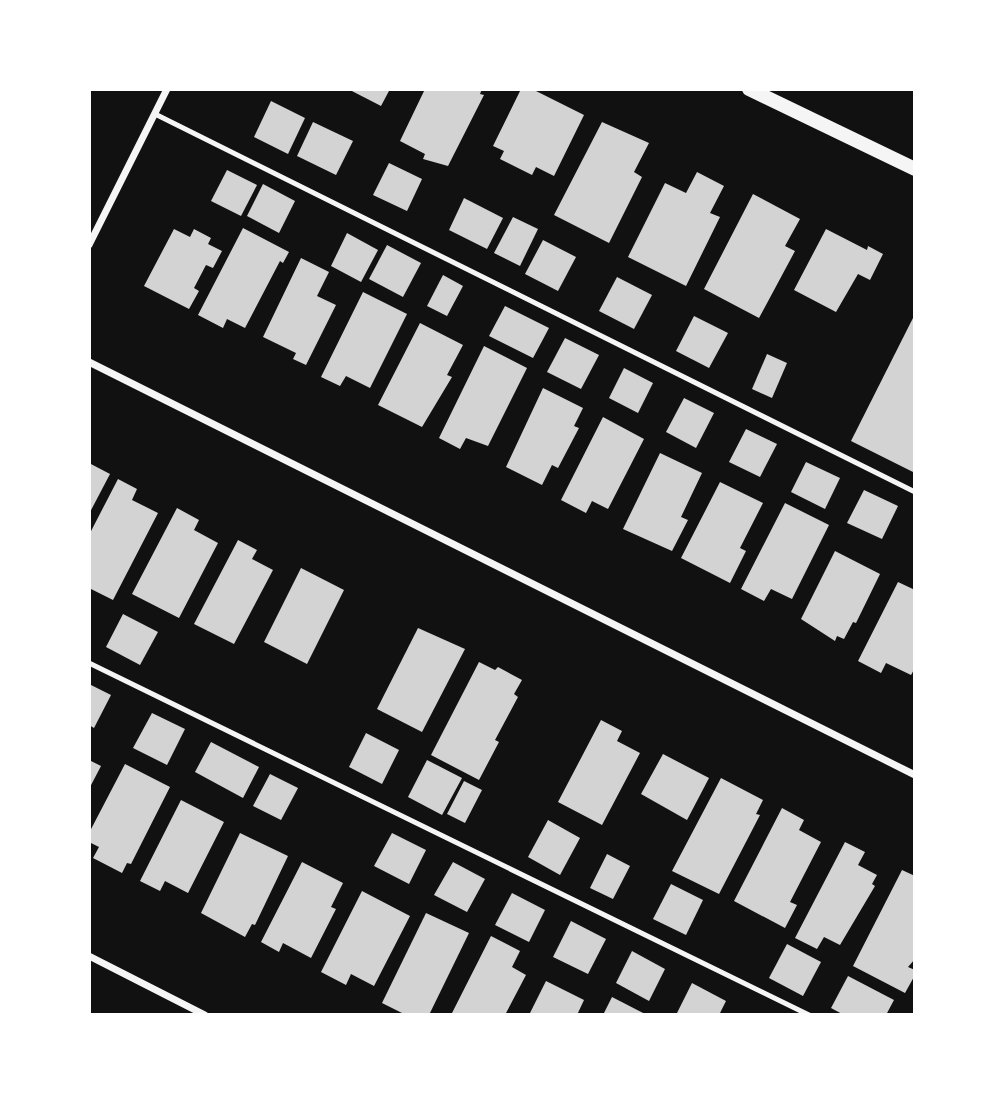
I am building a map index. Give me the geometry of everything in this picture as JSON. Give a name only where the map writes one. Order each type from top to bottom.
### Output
[{"type":"main road","points":[[749,89],[915,169]]},
{"type":"street","points":[[89,245],[167,89]]},
{"type":"street","points":[[89,362],[915,775]]},
{"type":"street","points":[[89,956],[205,1015]]},
{"type":"lane","points":[[155,114],[915,492]]},
{"type":"lane","points":[[89,663],[809,1015]]},
{"type":"building","points":[[348,89],[390,89],[381,106]]},
{"type":"building","points":[[425,89],[482,89],[480,94],[484,95],[448,166],[423,159],[425,154],[400,141]]},
{"type":"building","points":[[521,89],[532,89],[584,115],[554,176],[536,167],[532,175],[500,159],[504,151],[493,146]]},
{"type":"building","points":[[271,101],[305,118],[288,154],[254,137]]},
{"type":"building","points":[[313,122],[353,141],[336,175],[297,156]]},
{"type":"building","points":[[602,122],[649,143],[634,172],[642,177],[609,243],[554,215]]},
{"type":"building","points":[[389,163],[422,179],[407,211],[373,195]]},
{"type":"building","points":[[227,170],[257,185],[241,216],[211,201]]},
{"type":"building","points":[[697,172],[724,186],[710,213],[720,217],[686,286],[628,257],[665,183],[686,193]]},
{"type":"building","points":[[263,184],[295,201],[279,233],[247,216]]},
{"type":"building","points":[[753,194],[800,219],[785,246],[795,251],[759,318],[704,289]]},
{"type":"building","points":[[464,198],[503,218],[487,249],[449,230]]},
{"type":"building","points":[[513,217],[538,229],[520,266],[494,253]]},
{"type":"building","points":[[243,228],[289,252],[283,263],[280,261],[245,328],[227,319],[223,328],[198,315]]},
{"type":"building","points":[[174,229],[190,237],[194,229],[211,238],[208,244],[222,251],[213,268],[206,265],[194,288],[199,291],[189,309],[144,286]]},
{"type":"building","points":[[826,229],[867,250],[868,246],[883,254],[870,280],[858,274],[836,312],[794,290]]},
{"type":"building","points":[[347,233],[378,250],[361,282],[331,266]]},
{"type":"building","points":[[543,240],[576,257],[558,291],[525,274]]},
{"type":"building","points":[[387,245],[421,263],[403,297],[369,279]]},
{"type":"building","points":[[301,258],[329,272],[317,296],[336,305],[306,365],[293,359],[296,353],[263,337]]},
{"type":"building","points":[[443,275],[463,286],[447,316],[427,306]]},
{"type":"building","points":[[617,277],[652,295],[634,329],[599,311]]},
{"type":"building","points":[[363,292],[407,314],[370,388],[346,376],[340,386],[321,377]]},
{"type":"building","points":[[505,306],[549,328],[533,358],[489,336]]},
{"type":"building","points":[[915,314],[915,473],[851,441]]},
{"type":"building","points":[[694,316],[728,333],[709,368],[676,351]]},
{"type":"building","points":[[420,323],[463,345],[447,375],[452,377],[422,427],[378,405]]},
{"type":"building","points":[[565,338],[599,355],[581,389],[547,372]]},
{"type":"building","points":[[484,346],[527,368],[488,446],[466,438],[460,449],[439,438]]},
{"type":"building","points":[[767,354],[787,363],[772,398],[752,389]]},
{"type":"building","points":[[624,368],[653,383],[638,413],[609,398]]},
{"type":"building","points":[[543,388],[583,408],[574,426],[579,428],[558,468],[552,465],[542,485],[506,467]]},
{"type":"building","points":[[684,398],[714,413],[696,448],[666,432]]},
{"type":"building","points":[[603,417],[644,439],[608,509],[592,501],[586,513],[561,500]]},
{"type":"building","points":[[746,429],[777,444],[760,477],[729,462]]},
{"type":"building","points":[[660,453],[702,473],[681,517],[688,520],[672,551],[623,529]]},
{"type":"building","points":[[806,462],[840,478],[825,509],[791,492]]},
{"type":"building","points":[[89,463],[110,474],[89,514]]},
{"type":"building","points":[[118,479],[137,489],[132,500],[158,513],[113,600],[89,588],[89,535]]},
{"type":"building","points":[[720,482],[763,503],[740,548],[746,551],[730,583],[681,558]]},
{"type":"building","points":[[864,490],[898,506],[882,539],[847,523]]},
{"type":"building","points":[[785,503],[829,525],[792,599],[771,589],[764,601],[741,589]]},
{"type":"building","points":[[177,508],[199,520],[194,530],[218,543],[179,618],[132,594]]},
{"type":"building","points":[[238,540],[257,550],[252,559],[273,570],[234,644],[194,624]]},
{"type":"building","points":[[835,551],[880,574],[856,623],[853,622],[844,639],[837,636],[835,641],[801,619]]},
{"type":"building","points":[[301,568],[344,590],[307,664],[264,642]]},
{"type":"building","points":[[898,582],[915,590],[915,668],[911,675],[886,663],[881,673],[858,661]]},
{"type":"building","points":[[123,614],[158,632],[140,665],[106,647]]},
{"type":"building","points":[[418,628],[465,649],[422,732],[377,709]]},
{"type":"building","points":[[479,662],[495,670],[498,667],[522,680],[514,694],[518,697],[495,740],[499,742],[479,780],[431,755]]},
{"type":"building","points":[[89,684],[111,695],[94,728],[89,725]]},
{"type":"building","points":[[152,713],[185,729],[167,765],[133,748]]},
{"type":"building","points":[[601,720],[622,731],[617,741],[640,753],[602,825],[558,802]]},
{"type":"building","points":[[366,733],[399,750],[382,784],[349,767]]},
{"type":"building","points":[[211,742],[259,767],[243,798],[195,772]]},
{"type":"building","points":[[663,754],[709,778],[687,820],[641,794]]},
{"type":"building","points":[[89,760],[101,766],[89,789]]},
{"type":"building","points":[[427,760],[462,778],[442,815],[408,797]]},
{"type":"building","points":[[125,764],[170,787],[131,864],[127,863],[122,873],[93,858],[99,847],[89,842],[89,833]]},
{"type":"building","points":[[270,774],[298,788],[281,820],[253,806]]},
{"type":"building","points":[[721,778],[763,800],[756,814],[760,815],[719,894],[672,871]]},
{"type":"building","points":[[464,781],[482,790],[465,823],[447,814]]},
{"type":"building","points":[[181,800],[224,822],[188,893],[165,881],[160,891],[140,881]]},
{"type":"building","points":[[782,808],[804,820],[799,830],[821,842],[790,902],[797,905],[785,928],[734,901]]},
{"type":"building","points":[[548,820],[580,838],[560,875],[528,857]]},
{"type":"building","points":[[240,833],[288,856],[255,925],[252,924],[245,937],[201,913]]},
{"type":"building","points":[[392,833],[426,850],[409,884],[374,866]]},
{"type":"building","points":[[845,842],[865,852],[858,865],[877,875],[872,884],[875,886],[840,945],[824,937],[817,949],[795,938]]},
{"type":"building","points":[[607,854],[630,866],[613,899],[590,888]]},
{"type":"building","points":[[302,862],[343,883],[331,907],[336,909],[311,958],[283,943],[279,952],[261,942]]},
{"type":"building","points":[[453,862],[485,879],[467,912],[434,895]]},
{"type":"building","points":[[902,870],[915,876],[915,959],[908,967],[915,970],[915,975],[905,993],[853,966]]},
{"type":"building","points":[[671,884],[703,900],[686,935],[653,919]]},
{"type":"building","points":[[362,891],[410,916],[374,986],[351,974],[346,985],[321,972]]},
{"type":"building","points":[[512,893],[545,910],[529,942],[495,925]]},
{"type":"building","points":[[426,913],[469,933],[429,1015],[406,1015],[382,1003]]},
{"type":"building","points":[[571,921],[606,939],[588,974],[553,957]]},
{"type":"building","points":[[491,936],[520,951],[512,967],[526,975],[505,1015],[451,1015]]},
{"type":"building","points":[[787,944],[821,962],[803,996],[769,978]]},
{"type":"building","points":[[632,951],[665,969],[649,1001],[616,983]]},
{"type":"building","points":[[848,976],[894,1000],[886,1015],[844,1015],[831,1008]]},
{"type":"building","points":[[546,981],[584,1000],[577,1015],[529,1015]]},
{"type":"building","points":[[692,983],[726,1001],[719,1015],[676,1015]]},
{"type":"building","points":[[612,997],[647,1015],[603,1015]]}]
